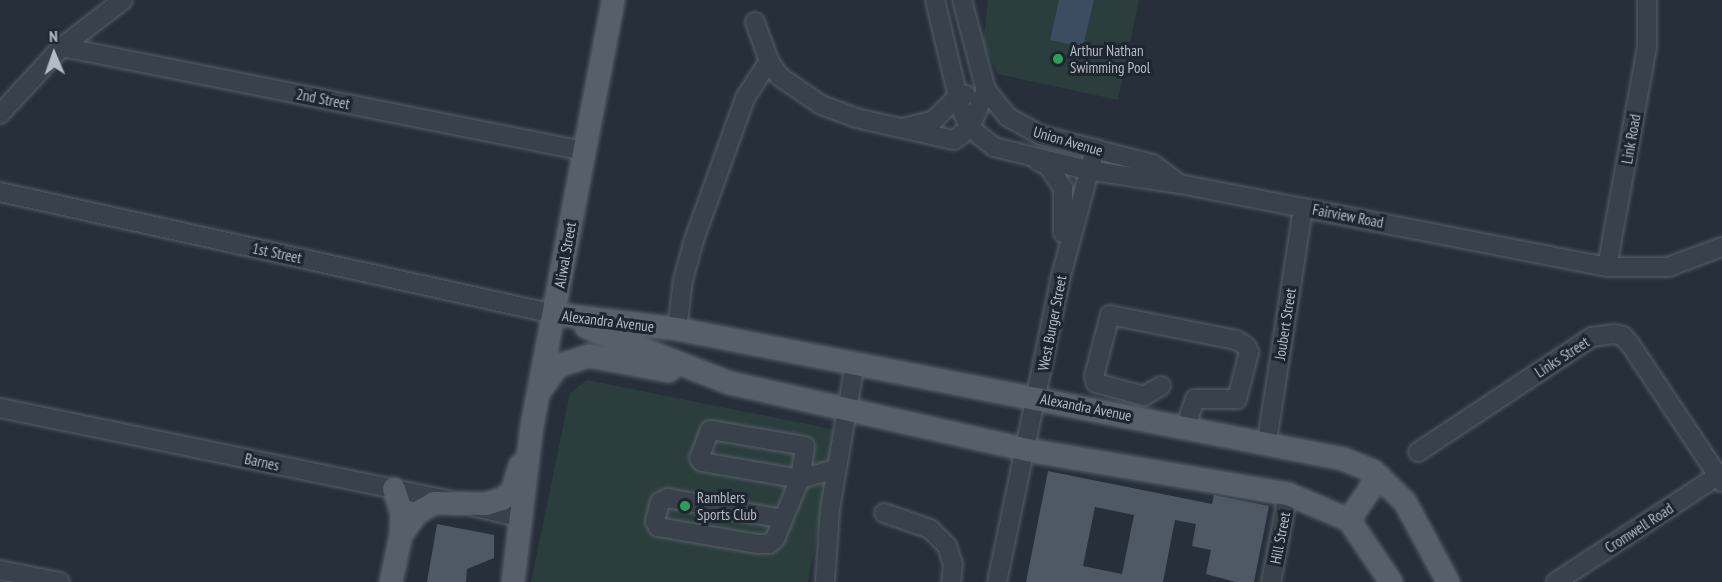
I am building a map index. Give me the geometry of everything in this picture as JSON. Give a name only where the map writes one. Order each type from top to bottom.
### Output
[{"type":"main road","name":"Aliwal Street","points":[[513,582],[523,518],[532,426],[613,0]]},
{"type":"main road","name":"Alexandra Avenue","points":[[555,314],[677,329],[1186,425],[1343,459],[1379,476],[1405,502],[1448,582]]},
{"type":"main road","name":"Alexandra Avenue","points":[[555,314],[730,383],[1027,450],[1288,494],[1349,520]]},
{"type":"main road","points":[[538,393],[558,366],[589,357],[730,383]]},
{"type":"main road","points":[[400,535],[417,513],[434,503],[451,501],[486,504],[512,492],[532,426]]},
{"type":"main road","points":[[1379,476],[1349,520],[1391,582]]},
{"type":"main road","points":[[391,582],[402,514],[394,489]]},
{"type":"street","points":[[0,114],[62,47],[123,0]]},
{"type":"street","name":"Union Avenue","points":[[935,0],[957,97],[970,128],[994,147],[1087,170]]},
{"type":"street","name":"Union Avenue","points":[[962,0],[986,90],[996,108],[1022,127],[1153,164],[1180,184]]},
{"type":"street","name":"Link Road","points":[[1607,267],[1647,47],[1648,5]]},
{"type":"street","points":[[755,22],[769,61],[779,76],[822,105],[895,129],[954,140],[970,128],[986,90]]},
{"type":"street","name":"2nd Street","points":[[62,47],[584,151]]},
{"type":"street","points":[[677,329],[694,240],[745,98],[769,61]]},
{"type":"street","points":[[895,129],[934,120],[957,97],[986,90]]},
{"type":"street","name":"West Burger Street","points":[[997,582],[1038,398],[1060,280],[1087,170],[1095,149]]},
{"type":"street","points":[[1027,155],[1048,166],[1063,188],[1060,280]]},
{"type":"street","name":"Fairview Road","points":[[1087,170],[1180,184],[1607,267],[1668,267],[1722,247]]},
{"type":"street","name":"1st Street","points":[[0,192],[555,314]]},
{"type":"street","name":"Joubert Street","points":[[1267,441],[1303,207]]},
{"type":"street","points":[[1161,386],[1144,396],[1096,383],[1094,376],[1110,315],[1236,340],[1246,346],[1249,352],[1237,399],[1196,399],[1186,425]]},
{"type":"street","name":"Links Street","points":[[1418,452],[1592,337],[1614,334],[1623,336],[1630,344],[1721,477]]},
{"type":"street","points":[[825,582],[836,469],[855,362]]},
{"type":"street","name":"Barnes","points":[[0,408],[394,489],[523,518]]},
{"type":"street","points":[[783,519],[668,498],[660,502],[656,521],[658,527],[769,544],[783,519],[800,479],[806,450],[802,444],[708,432],[699,458],[702,462],[800,479],[836,469]]},
{"type":"street","name":"Cromwell Road","points":[[1556,582],[1721,477]]},
{"type":"street","name":"Hill Street","points":[[1271,582],[1288,494]]},
{"type":"street","points":[[884,513],[930,529],[947,546],[953,564],[951,582]]},
{"type":"street","points":[[0,570],[60,582]]},
{"type":"shaded area","name":"Arthur Nathan Swimming Pool","points":[[988,0],[1139,0],[1118,100],[998,74],[983,44]]},
{"type":"shaded area","name":"Ramblers Sports Club","points":[[587,380],[837,430],[808,582],[531,582],[570,393]]},
{"type":"water","points":[[1059,0],[1094,0],[1083,47],[1050,40]]},
{"type":"building","points":[[1048,471],[1212,504],[1214,495],[1269,506],[1254,582],[1235,582],[1206,574],[1211,550],[1192,546],[1196,524],[1175,520],[1163,582],[1026,582]],"holes":[[[1095,507],[1134,515],[1122,574],[1083,566]]]},
{"type":"building","points":[[437,524],[494,535],[494,558],[467,569],[466,582],[427,582]]},
{"type":"place","name":"Arthur Nathan Swimming Pool","points":[[1058,59]]},
{"type":"place","name":"Ramblers Sports Club","points":[[685,506]]}]
